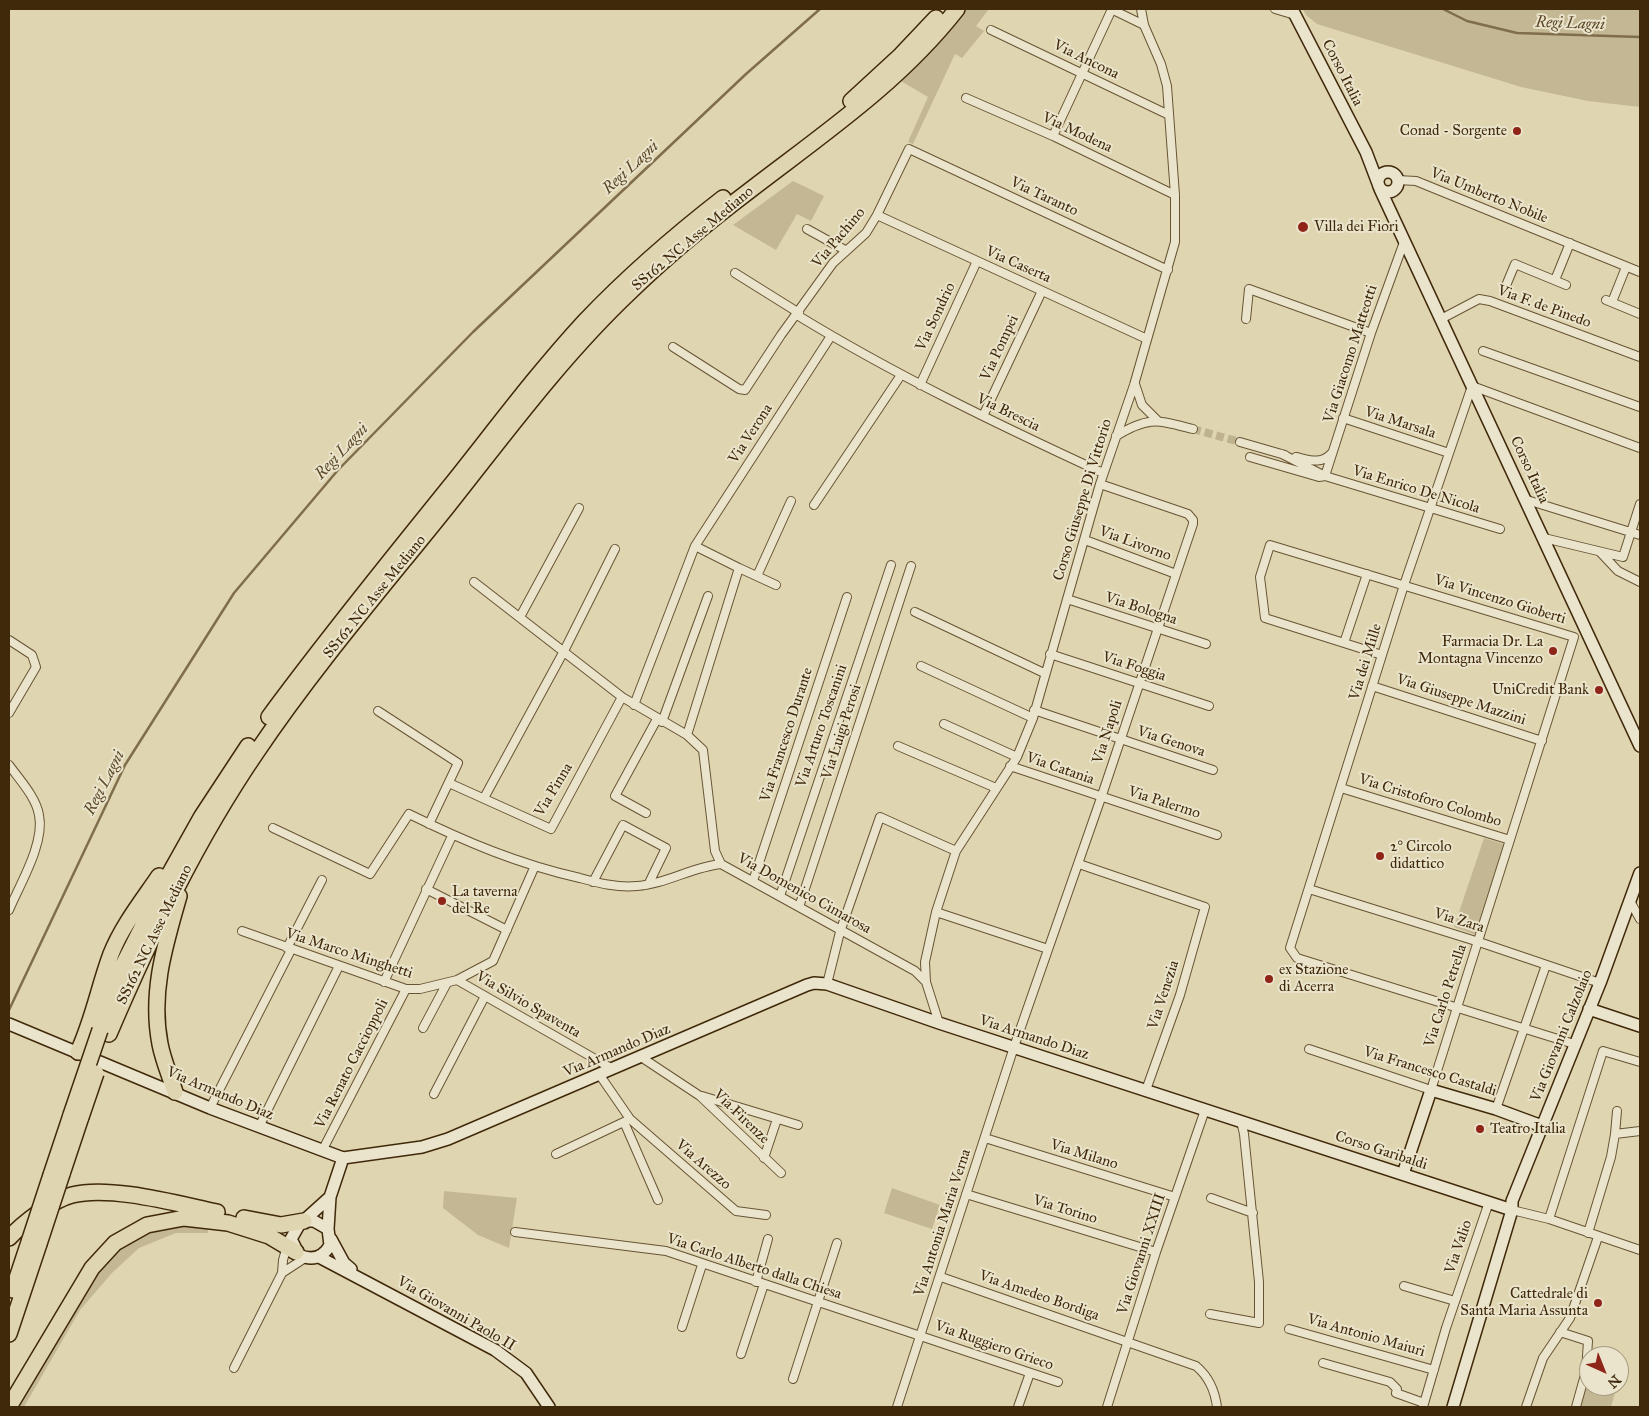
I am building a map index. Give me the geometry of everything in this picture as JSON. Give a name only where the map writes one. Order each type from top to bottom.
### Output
[{"type":"highway","name":"SS162 NC Asse Mediano","points":[[209,817],[248,747],[315,655],[537,377],[585,322],[681,230],[865,89],[901,56],[944,9]]},
{"type":"highway","name":"SS162 NC Asse Mediano","points":[[9,1334],[35,1241],[104,1032],[121,969],[165,882],[209,817],[324,661],[576,348],[627,294],[677,248],[885,86],[929,42],[957,9]]},
{"type":"highway","points":[[78,1052],[95,1011],[111,953],[125,927],[171,856],[209,817]]},
{"type":"highway","points":[[175,1092],[160,1045],[155,999],[162,956],[179,895],[209,817]]},
{"type":"highway","points":[[9,1238],[25,1221],[71,1195],[88,1193],[117,1193],[272,1224],[304,1222]]},
{"type":"highway","points":[[9,1407],[92,1268],[115,1243],[147,1225],[184,1218],[228,1222],[269,1236],[295,1249]]},
{"type":"highway","name":"SS162 NC Asse Mediano","points":[[9,1302],[35,1241]]},
{"type":"main road","name":"Corso Italia","points":[[1294,12],[1366,152],[1379,187],[1390,206],[1404,242],[1640,746]]},
{"type":"main road","name":"Corso Italia","points":[[1366,152],[1394,181]]},
{"type":"main road","points":[[1382,174],[1394,181],[1386,192],[1379,187],[1378,180],[1382,174]]},
{"type":"main road","points":[[1390,206],[1394,181]]},
{"type":"main road","name":"Via Giovanni Calzolaio","points":[[1453,1407],[1512,1210],[1512,1201],[1600,983],[1640,873]]},
{"type":"main road","name":"Via Armando Diaz","points":[[9,1024],[210,1108],[343,1158],[422,1147],[448,1140],[611,1068],[814,983],[827,984],[939,1023],[1241,1121]]},
{"type":"main road","points":[[1589,1009],[1640,1026]]},
{"type":"main road","name":"Via Francesco Castaldi","points":[[1431,1090],[1496,1109],[1542,1126]]},
{"type":"main road","name":"Via Carlo Petrella","points":[[1402,1174],[1431,1090]]},
{"type":"main road","name":"Corso Garibaldi","points":[[1241,1121],[1512,1210]]},
{"type":"main road","points":[[330,1197],[299,1225],[295,1249],[319,1257],[327,1250],[330,1197],[343,1158]]},
{"type":"main road","points":[[304,1222],[314,1221],[329,1234]]},
{"type":"main road","name":"Via Giovanni Paolo II","points":[[329,1234],[344,1263],[360,1277]]},
{"type":"main road","name":"Via Giovanni Paolo II","points":[[319,1257],[495,1350],[526,1372],[549,1407]]},
{"type":"street","points":[[1053,136],[1111,9],[1144,25]]},
{"type":"street","name":"Corso Giuseppe Di Vittorio","points":[[926,982],[925,962],[936,912],[956,851],[1016,758],[1033,714],[1103,473],[1134,382],[1168,270],[1176,231],[1167,86],[1161,64],[1144,25],[1141,9]]},
{"type":"street","points":[[1275,9],[1294,12]]},
{"type":"street","name":"Via Ancona","points":[[991,30],[1169,115]]},
{"type":"street","name":"Via Modena","points":[[966,98],[1053,136],[1175,195]]},
{"type":"street","name":"Via Pachino","points":[[673,347],[739,389],[745,390],[781,335],[833,264],[845,250],[866,232],[877,215],[909,148]]},
{"type":"street","name":"Via Taranto","points":[[909,148],[1168,270]]},
{"type":"street","name":"Via Umberto Nobile","points":[[1394,181],[1416,181],[1640,272]]},
{"type":"street","name":"Via Caserta","points":[[877,215],[1147,339]]},
{"type":"street","points":[[807,228],[845,250]]},
{"type":"street","name":"Via Giacomo Matteotti","points":[[1325,476],[1371,332],[1404,242]]},
{"type":"street","points":[[1555,280],[1570,243]]},
{"type":"street","name":"Via Sondrio","points":[[920,385],[977,261]]},
{"type":"street","points":[[1505,288],[1515,264],[1566,285]]},
{"type":"street","points":[[1626,267],[1609,301],[1640,314]]},
{"type":"street","name":"Via Brescia","points":[[735,273],[831,336],[901,375],[1103,473]]},
{"type":"street","points":[[1246,319],[1249,289],[1371,332]]},
{"type":"street","name":"Via Pompei","points":[[983,416],[1042,291]]},
{"type":"street","name":"Via F. de Pinedo","points":[[1441,320],[1479,299],[1490,301],[1640,357]]},
{"type":"street","name":"Via Verona","points":[[634,705],[695,546],[831,336]]},
{"type":"street","points":[[1482,351],[1640,408]]},
{"type":"street","points":[[814,505],[901,375]]},
{"type":"street","points":[[1134,382],[1136,394],[1142,405],[1157,420]]},
{"type":"street","points":[[1472,386],[1640,448]]},
{"type":"street","name":"Via dei Mille","points":[[1458,1008],[1297,958],[1290,948],[1404,585],[1472,386]]},
{"type":"street","name":"Via Marsala","points":[[1344,418],[1449,453]]},
{"type":"street","points":[[1116,436],[1136,425],[1157,420],[1193,429]]},
{"type":"street","points":[[1240,442],[1316,462],[1333,452]]},
{"type":"street","name":"Via Enrico De Nicola","points":[[1282,454],[1325,476],[1500,529]]},
{"type":"street","name":"Via Enrico De Nicola","points":[[1250,457],[1319,477],[1325,476]]},
{"type":"street","name":"Via Napoli","points":[[1014,1047],[1101,798],[1193,524],[1191,517],[1100,484]]},
{"type":"street","points":[[1526,500],[1640,535]]},
{"type":"street","points":[[757,576],[791,502]]},
{"type":"street","points":[[1544,538],[1624,557],[1640,504]]},
{"type":"street","points":[[520,617],[579,508]]},
{"type":"street","name":"Via Livorno","points":[[1085,540],[1176,574]]},
{"type":"street","name":"Via Vincenzo Gioberti","points":[[1344,643],[1265,618],[1260,577],[1270,545],[1574,637],[1586,629]]},
{"type":"street","points":[[695,546],[776,585]]},
{"type":"street","points":[[484,798],[564,652],[615,549]]},
{"type":"street","points":[[1601,553],[1618,571],[1640,582]]},
{"type":"street","name":"Via Arturo Toscanini","points":[[780,896],[891,565]]},
{"type":"street","name":"Via Luigi Perosi","points":[[799,906],[911,566]]},
{"type":"street","points":[[687,735],[739,568]]},
{"type":"street","points":[[1367,574],[1344,643],[1382,655]]},
{"type":"street","name":"Via Domenico Cimarosa","points":[[474,582],[622,697],[687,735],[703,750],[715,851],[721,864],[799,906],[840,932],[915,971],[926,982]]},
{"type":"street","points":[[646,813],[615,796],[660,720],[708,596]]},
{"type":"street","name":"Via Francesco Durante","points":[[753,880],[846,597]]},
{"type":"street","name":"Via Bologna","points":[[1067,599],[1206,644]]},
{"type":"street","points":[[915,612],[1044,673]]},
{"type":"street","points":[[1510,840],[1574,637]]},
{"type":"street","points":[[9,640],[32,655],[36,668],[9,713]]},
{"type":"street","name":"Via Foggia","points":[[1050,654],[1209,706]]},
{"type":"street","name":"Via Genova","points":[[921,666],[1033,714],[1214,770]]},
{"type":"street","name":"Via Giuseppe Mazzini","points":[[1372,686],[1542,741]]},
{"type":"street","name":"Via Pinna","points":[[449,783],[550,829],[622,697]]},
{"type":"street","points":[[378,711],[458,763],[429,824]]},
{"type":"street","points":[[944,724],[1016,758]]},
{"type":"street","points":[[898,746],[996,788]]},
{"type":"street","points":[[9,764],[31,797],[39,814],[40,837],[9,910]]},
{"type":"street","name":"Via Catania","points":[[1010,766],[1101,798]]},
{"type":"street","name":"Via Cristoforo Colombo","points":[[1341,788],[1510,840]]},
{"type":"street","name":"Via Palermo","points":[[1101,798],[1217,835]]},
{"type":"street","points":[[273,828],[370,874],[409,814],[452,836],[534,868],[611,886],[638,886],[676,876],[702,866],[721,864]]},
{"type":"street","points":[[827,984],[840,932],[880,817],[956,851]]},
{"type":"street","points":[[594,882],[623,825],[666,848],[649,883]]},
{"type":"street","points":[[384,982],[452,836]]},
{"type":"street","name":"Via Carlo Petrella","points":[[1431,1090],[1510,840]]},
{"type":"street","name":"Via Venezia","points":[[1078,864],[1205,907],[1180,995],[1146,1090]]},
{"type":"street","name":"Via Marco Minghetti","points":[[242,931],[384,982],[406,989],[420,990],[457,980],[493,961],[534,868]]},
{"type":"street","points":[[210,1108],[322,880]]},
{"type":"street","points":[[426,889],[507,930]]},
{"type":"street","name":"Via Zara","points":[[1309,889],[1479,942],[1600,983]]},
{"type":"street","points":[[1630,901],[1640,919]]},
{"type":"street","points":[[936,912],[1048,949]]},
{"type":"street","points":[[1496,1109],[1546,965]]},
{"type":"street","points":[[258,1127],[339,966]]},
{"type":"street","name":"Via Silvio Spaventa","points":[[457,980],[611,1068]]},
{"type":"street","points":[[926,982],[939,1023]]},
{"type":"street","points":[[423,1028],[447,983]]},
{"type":"street","name":"Via Renato Caccioppoli","points":[[322,1151],[406,989]]},
{"type":"street","points":[[434,1094],[485,996]]},
{"type":"street","points":[[1458,1008],[1574,1044]]},
{"type":"street","name":"Via Antonia Maria Verna","points":[[897,1407],[941,1277],[1014,1047]]},
{"type":"street","name":"Via Francesco Castaldi","points":[[1309,1049],[1431,1090]]},
{"type":"street","points":[[1549,1219],[1603,1051],[1640,1062]]},
{"type":"street","name":"Via Firenze","points":[[641,1057],[700,1096],[781,1173]]},
{"type":"street","name":"Via Arezzo","points":[[599,1074],[627,1121],[658,1200]]},
{"type":"street","name":"Via Firenze","points":[[700,1096],[798,1125]]},
{"type":"street","name":"Via Giovanni XXIII","points":[[1106,1407],[1156,1252],[1206,1110]]},
{"type":"street","points":[[1588,1233],[1611,1157],[1617,1111]]},
{"type":"street","name":"Via Firenze","points":[[764,1158],[777,1119]]},
{"type":"street","points":[[556,1154],[627,1121]]},
{"type":"street","name":"Via Arezzo","points":[[627,1121],[736,1211],[766,1215]]},
{"type":"street","points":[[1210,1314],[1259,1323],[1259,1282],[1253,1214],[1241,1121]]},
{"type":"street","points":[[1615,1134],[1640,1131]]},
{"type":"street","name":"Via Milano","points":[[985,1138],[1175,1198]]},
{"type":"street","name":"Via Torino","points":[[966,1194],[1156,1252]]},
{"type":"street","points":[[1210,1198],[1253,1214]]},
{"type":"street","name":"Via Valio","points":[[1424,1405],[1455,1301],[1489,1202]]},
{"type":"street","points":[[1512,1210],[1549,1219],[1640,1250]]},
{"type":"street","name":"Via Carlo Alberto dalla Chiesa","points":[[515,1232],[666,1251],[702,1265],[818,1301],[921,1336]]},
{"type":"street","points":[[1526,1407],[1543,1358],[1570,1318],[1598,1237]]},
{"type":"street","points":[[741,1354],[760,1283],[768,1239]]},
{"type":"street","points":[[793,1379],[837,1243]]},
{"type":"street","points":[[234,1368],[295,1249]]},
{"type":"street","points":[[282,1273],[295,1249]]},
{"type":"street","points":[[682,1327],[702,1265]]},
{"type":"street","name":"Via Amedeo Bordiga","points":[[941,1277],[1196,1366],[1206,1374],[1216,1399],[1217,1407]]},
{"type":"street","points":[[1404,1286],[1455,1301]]},
{"type":"street","name":"Via Antonio Maiuri","points":[[1289,1329],[1434,1370]]},
{"type":"street","points":[[1560,1332],[1588,1341],[1586,1371],[1576,1407]]},
{"type":"street","name":"Via Ruggiero Grieco","points":[[921,1336],[1058,1382]]},
{"type":"street","points":[[1323,1363],[1390,1382],[1397,1389],[1396,1393],[1424,1405]]},
{"type":"street","points":[[1018,1407],[1030,1373]]},
{"type":"shaded area","points":[[966,9],[989,9],[976,26],[984,31],[962,58],[955,54],[913,144],[908,142],[928,97],[901,81]]},
{"type":"shaded area","points":[[1303,9],[1640,9],[1640,107],[1588,101],[1521,87],[1317,24],[1306,15]]},
{"type":"shaded area","points":[[793,181],[824,196],[811,221],[797,214],[776,250],[733,225]]},
{"type":"shaded area","points":[[1484,838],[1506,845],[1476,935],[1454,927]]},
{"type":"shaded area","points":[[892,1188],[940,1205],[932,1229],[884,1213]]},
{"type":"shaded area","points":[[444,1191],[517,1198],[509,1248],[478,1235],[443,1208]]},
{"type":"shaded area","points":[[208,1224],[208,1233],[176,1233],[139,1248],[112,1273],[80,1310],[24,1407],[15,1407],[95,1272],[110,1254],[160,1225]]},
{"type":"shaded area","points":[[1583,1396],[1614,1396],[1611,1407],[1580,1407]]},
{"type":"waterway","name":"Regi Lagni","points":[[9,1010],[125,765],[234,593],[338,470],[473,332],[746,74],[820,9]]},
{"type":"waterway","name":"Regi Lagni","points":[[1443,9],[1467,21],[1517,33],[1640,37]]},
{"type":"tunnel","points":[[1193,429],[1240,442]]},
{"type":"place","name":"Conad - Sorgente","points":[[1517,131]]},
{"type":"place","name":"Villa dei Fiori","points":[[1303,227]]},
{"type":"place","name":"Farmacia Dr. La Montagna Vincenzo","points":[[1553,651]]},
{"type":"place","name":"UniCredit Bank","points":[[1599,690]]},
{"type":"place","name":"2° Circolo didattico","points":[[1380,856]]},
{"type":"place","name":"La taverna del Re","points":[[442,901]]},
{"type":"place","name":"ex Stazione di Acerra","points":[[1269,979]]},
{"type":"place","name":"Teatro Italia","points":[[1480,1129]]},
{"type":"place","name":"Cattedrale di Santa Maria Assunta","points":[[1598,1303]]}]
